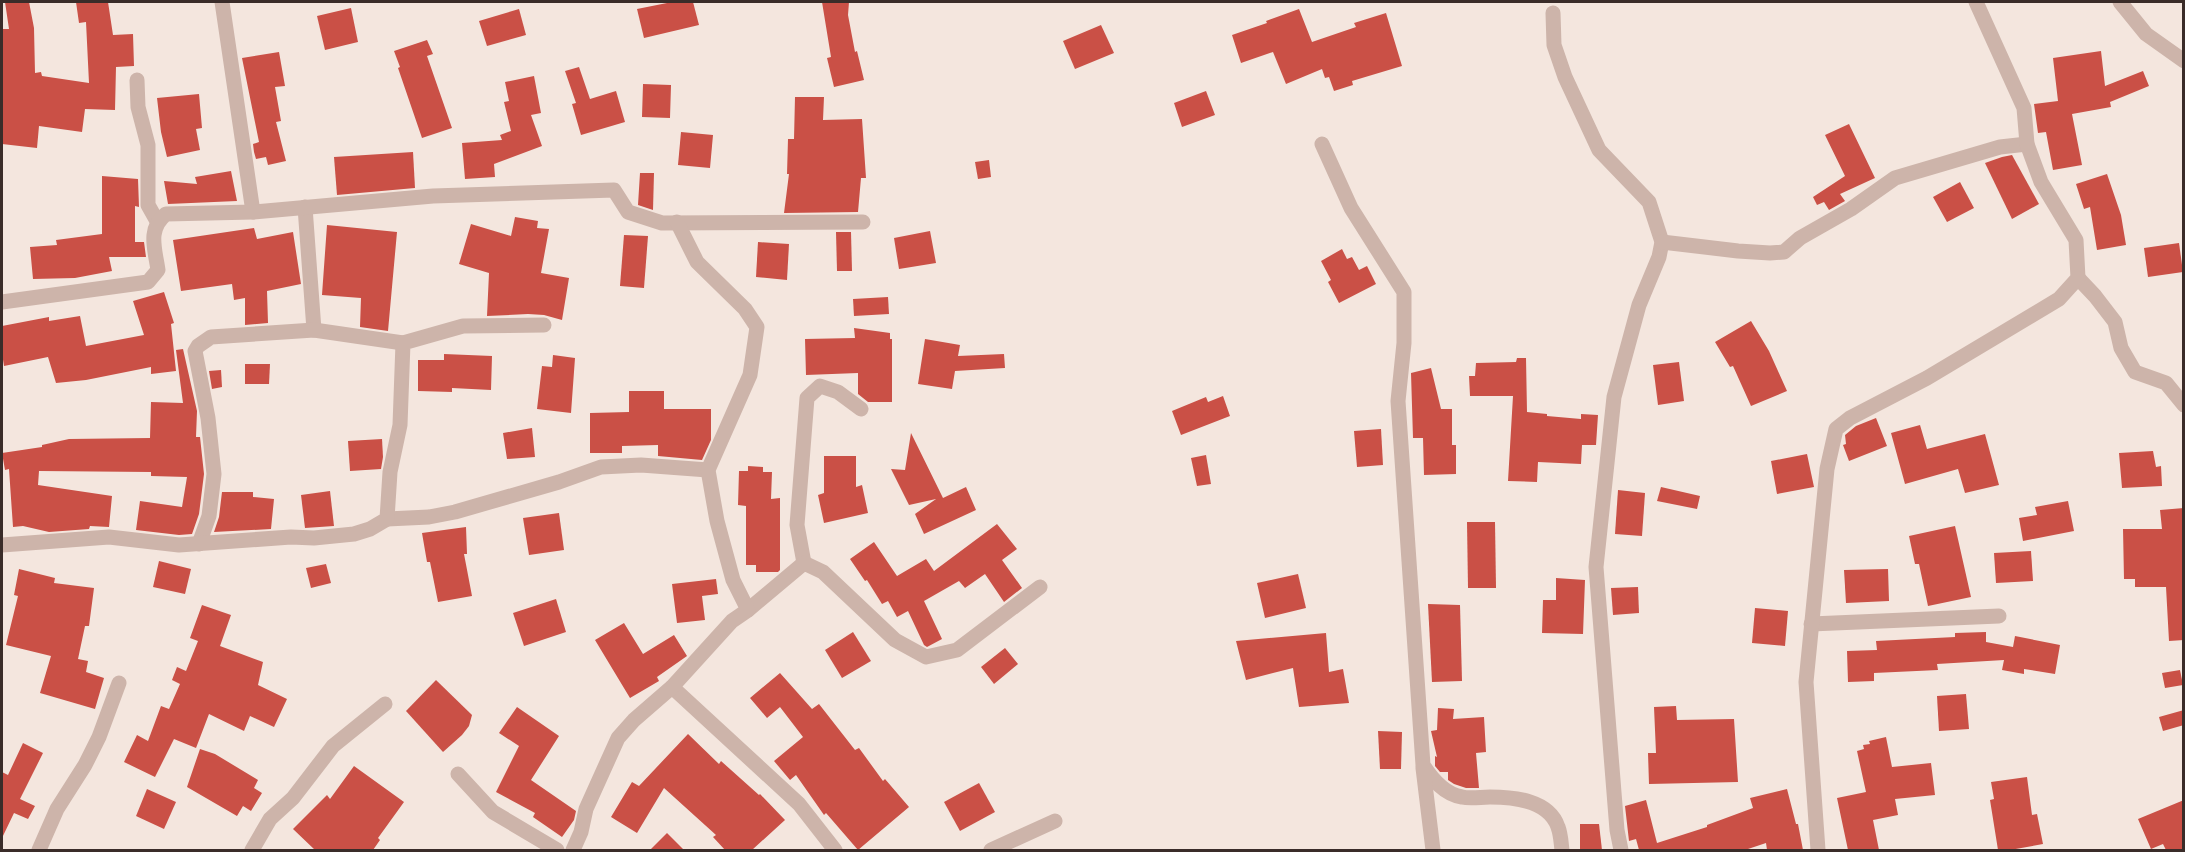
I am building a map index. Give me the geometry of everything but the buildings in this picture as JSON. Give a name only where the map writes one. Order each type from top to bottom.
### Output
[{"type":"street","points":[[222,2],[253,212]]},
{"type":"street","points":[[1976,2],[2024,108],[2027,144],[2040,182],[2076,240],[2078,278],[2115,322],[2121,348],[2135,372],[2166,383],[2184,405]]},
{"type":"street","points":[[2120,2],[2146,34],[2184,61]]},
{"type":"street","points":[[1553,12],[1554,45],[1565,77],[1599,150],[1649,202],[1662,242],[1659,257],[1640,305],[1614,397],[1596,567],[1617,830],[1621,850]]},
{"type":"street","points":[[137,80],[138,107],[148,145],[148,205],[157,221]]},
{"type":"street","points":[[1322,144],[1351,208],[1404,292],[1404,343],[1398,401],[1423,765],[1433,850]]},
{"type":"street","points":[[1662,242],[1738,251],[1784,252],[1800,238],[1851,209],[1895,178],[2000,147],[2027,144]]},
{"type":"street","points":[[2,302],[148,282],[158,270],[153,231],[157,221],[166,214],[253,212],[424,196],[614,190],[628,212],[663,223],[863,222]]},
{"type":"street","points":[[305,207],[314,330]]},
{"type":"street","points":[[677,222],[697,262],[746,309],[757,327],[750,375],[708,470],[717,521],[733,580],[748,610]]},
{"type":"street","points":[[1818,850],[1806,682],[1827,469],[1836,429],[1850,418],[1927,378],[2059,299],[2078,278]]},
{"type":"street","points":[[199,544],[209,516],[214,474],[208,418],[195,351],[211,337],[314,330],[402,343],[463,326],[544,325]]},
{"type":"street","points":[[387,519],[390,472],[400,425],[402,343]]},
{"type":"street","points":[[804,563],[797,525],[807,398],[820,386],[838,392],[861,409]]},
{"type":"street","points":[[2,545],[109,537],[179,545],[354,534],[370,529],[387,519],[429,517],[455,512],[559,482],[601,467],[640,465],[708,470]]},
{"type":"street","points":[[804,563],[824,572],[895,640],[926,657],[957,650],[1040,587]]},
{"type":"street","points":[[573,850],[586,809],[618,738],[634,720],[672,687],[732,621],[804,563]]},
{"type":"street","points":[[1811,624],[1999,616]]},
{"type":"street","points":[[39,850],[57,809],[85,765],[99,737],[119,683]]},
{"type":"street","points":[[672,687],[799,804],[835,850]]},
{"type":"street","points":[[252,850],[270,819],[294,798],[333,746],[385,704]]},
{"type":"street","points":[[1423,765],[1432,779],[1448,792],[1461,798],[1503,797],[1525,800],[1543,808],[1555,819],[1559,828],[1562,850]]},
{"type":"street","points":[[458,774],[493,812],[557,850]]},
{"type":"street","points":[[991,850],[1055,821]]}]
